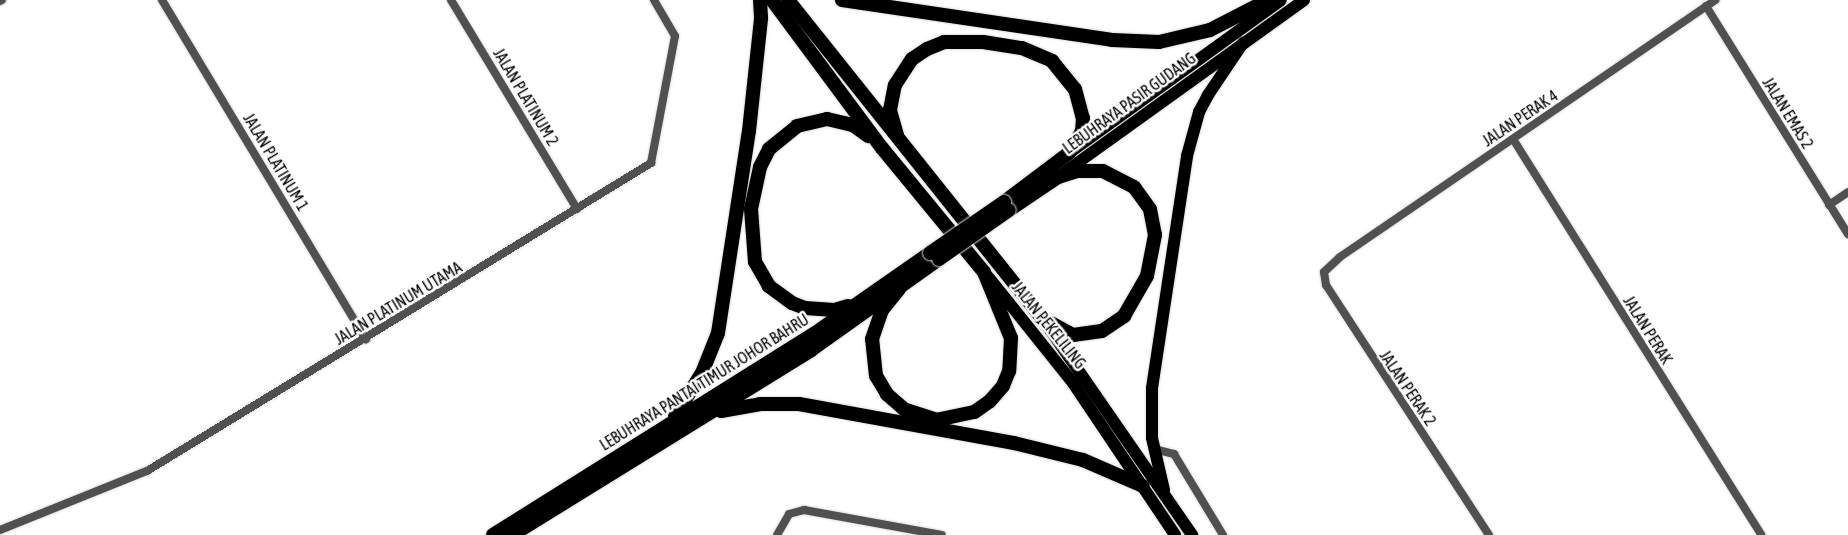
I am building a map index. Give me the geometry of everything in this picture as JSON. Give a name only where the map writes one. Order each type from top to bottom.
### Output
[{"type":"highway","points":[[669,425],[694,389],[718,332],[749,131],[760,0]]},
{"type":"highway","points":[[772,0],[882,148]]},
{"type":"highway","points":[[788,0],[898,141],[1042,318],[1073,335],[1094,333],[1114,324],[1124,316],[1141,290],[1151,262],[1156,235],[1147,204],[1125,180],[1092,170],[1058,177]]},
{"type":"highway","points":[[842,0],[1112,40],[1159,42],[1210,30],[1268,0]]},
{"type":"highway","points":[[898,141],[891,100],[901,72],[912,59],[944,42],[983,42],[1037,54],[1052,61],[1070,80],[1083,118],[1082,131],[1069,154]]},
{"type":"highway","points":[[866,297],[834,310],[820,310],[792,303],[778,294],[769,286],[755,262],[751,209],[760,167],[769,149],[797,126],[827,120],[846,122],[882,148]]},
{"type":"highway","name":"JALAN PEKELILING","points":[[882,148],[984,272]]},
{"type":"highway","name":"LEBUHRAYA PASIR GUDANG","points":[[935,256],[1006,206],[1069,154]]},
{"type":"highway","name":"LEBUHRAYA PASIR GUDANG","points":[[1006,206],[1058,177]]},
{"type":"highway","name":"LEBUHRAYA PANTAI TIMUR JOHOR BAHRU","points":[[493,535],[821,329],[866,297],[935,256]]},
{"type":"highway","name":"LEBUHRAYA PANTAI TIMUR JOHOR BAHRU","points":[[512,535],[811,350],[899,289],[935,256]]},
{"type":"highway","points":[[899,289],[876,324],[871,354],[876,376],[887,394],[904,409],[922,417],[952,419],[974,412],[990,402],[1003,386],[1009,371],[1012,353],[1008,325],[984,272]]},
{"type":"highway","points":[[706,416],[760,404],[799,404],[1014,443],[1084,460],[1143,486]]},
{"type":"main road","name":"LEBUHRAYA PASIR GUDANG","points":[[1069,154],[1281,0]]},
{"type":"main road","name":"LEBUHRAYA PASIR GUDANG","points":[[1058,177],[1304,0]]},
{"type":"main road","points":[[1164,490],[1154,449],[1152,388],[1187,156],[1203,104],[1242,43]]},
{"type":"main road","name":"JALAN PEKELILING","points":[[984,272],[1073,383],[1175,535]]},
{"type":"main road","name":"JALAN PEKELILING","points":[[1042,318],[1164,490],[1192,535]]},
{"type":"street","name":"JALAN PLATINUM 1","points":[[162,0],[366,339]]},
{"type":"street","name":"JALAN PLATINUM 2","points":[[451,0],[577,209]]},
{"type":"street","name":"JALAN PLATINUM UTAMA","points":[[0,530],[147,472],[651,163],[654,157],[675,36],[654,0]]},
{"type":"street","name":"JALAN PERAK 4","points":[[1340,257],[1715,0]]},
{"type":"street","name":"JALAN EMAS 2","points":[[1706,6],[1848,234]]},
{"type":"street","name":"JALAN PERAK","points":[[1513,139],[1761,535]]},
{"type":"street","points":[[1830,204],[1848,192]]},
{"type":"street","name":"JALAN PERAK 2","points":[[1340,257],[1324,272],[1326,285],[1489,535]]},
{"type":"street","points":[[1154,449],[1174,454],[1222,535]]},
{"type":"street","points":[[777,535],[781,522],[789,514],[804,510],[942,535]]}]
